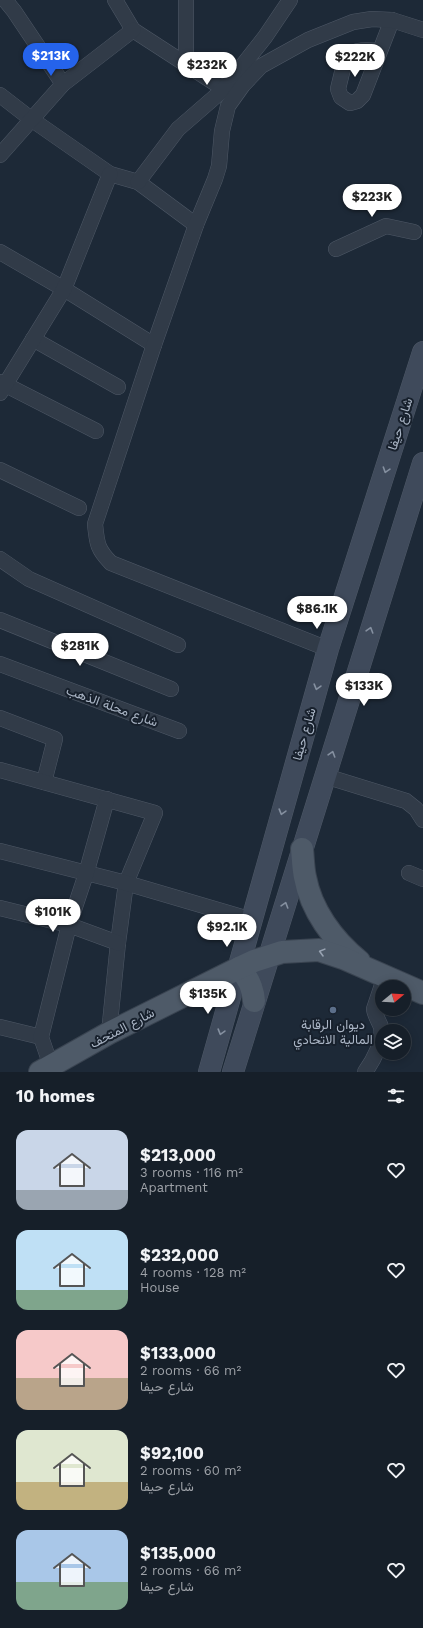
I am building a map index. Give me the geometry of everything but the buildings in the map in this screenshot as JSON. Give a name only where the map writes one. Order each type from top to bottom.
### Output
[{"type":"main road","name":"شارع حيفا","points":[[210,1072],[328,649],[423,352]]},
{"type":"main road","points":[[233,1072],[325,776],[418,495],[423,463]]},
{"type":"main road","points":[[302,849],[305,877],[314,904],[328,929],[347,951],[377,973],[423,993]]},
{"type":"main road","points":[[249,928],[251,944],[256,947],[266,946],[272,949]]},
{"type":"main road","name":"شارع المتحف","points":[[45,1069],[109,1034],[239,968],[272,949],[295,951],[319,950],[377,973]]},
{"type":"main road","points":[[239,968],[244,973],[251,986],[254,1001]]},
{"type":"street","points":[[5,0],[63,84]]},
{"type":"street","points":[[115,0],[133,30],[224,89]]},
{"type":"street","points":[[186,0],[186,65]]},
{"type":"street","points":[[138,182],[178,129],[224,89],[266,37],[290,0]]},
{"type":"street","points":[[328,649],[111,563],[101,552],[97,540],[96,524],[154,345],[196,225],[219,166],[222,131],[228,106],[243,84],[261,66],[308,40],[353,22],[372,19],[392,20],[423,30]]},
{"type":"street","points":[[380,52],[392,20]]},
{"type":"street","points":[[0,155],[63,84],[133,30]]},
{"type":"street","points":[[0,95],[31,119],[110,174],[138,182],[196,225]]},
{"type":"street","points":[[96,431],[2,387],[64,289],[110,174]]},
{"type":"street","points":[[336,249],[386,226],[414,232]]},
{"type":"street","points":[[0,252],[64,289],[154,345]]},
{"type":"street","points":[[33,338],[118,388]]},
{"type":"street","points":[[0,470],[79,508]]},
{"type":"street","points":[[0,559],[28,579],[178,645]]},
{"type":"street","points":[[0,620],[171,689]]},
{"type":"street","name":"شارع محلة الذهب","points":[[0,664],[179,731]]},
{"type":"street","points":[[0,718],[55,739],[44,782]]},
{"type":"street","points":[[0,770],[155,813],[126,883],[118,943],[109,1034]]},
{"type":"street","points":[[325,776],[406,801],[416,809],[423,820]]},
{"type":"street","points":[[45,1069],[41,1037],[68,925],[86,874],[107,800]]},
{"type":"street","points":[[0,851],[126,883],[249,928]]},
{"type":"street","points":[[409,873],[423,879]]},
{"type":"street","points":[[0,908],[68,925],[118,943]]},
{"type":"street","points":[[365,1072],[377,1050],[381,1038],[382,1028],[374,1009],[377,973]]},
{"type":"street","points":[[0,1028],[41,1037]]},
{"type":"place","name":"ديوان الرقابة المالية الاتحادي","points":[[333,1010]]}]
